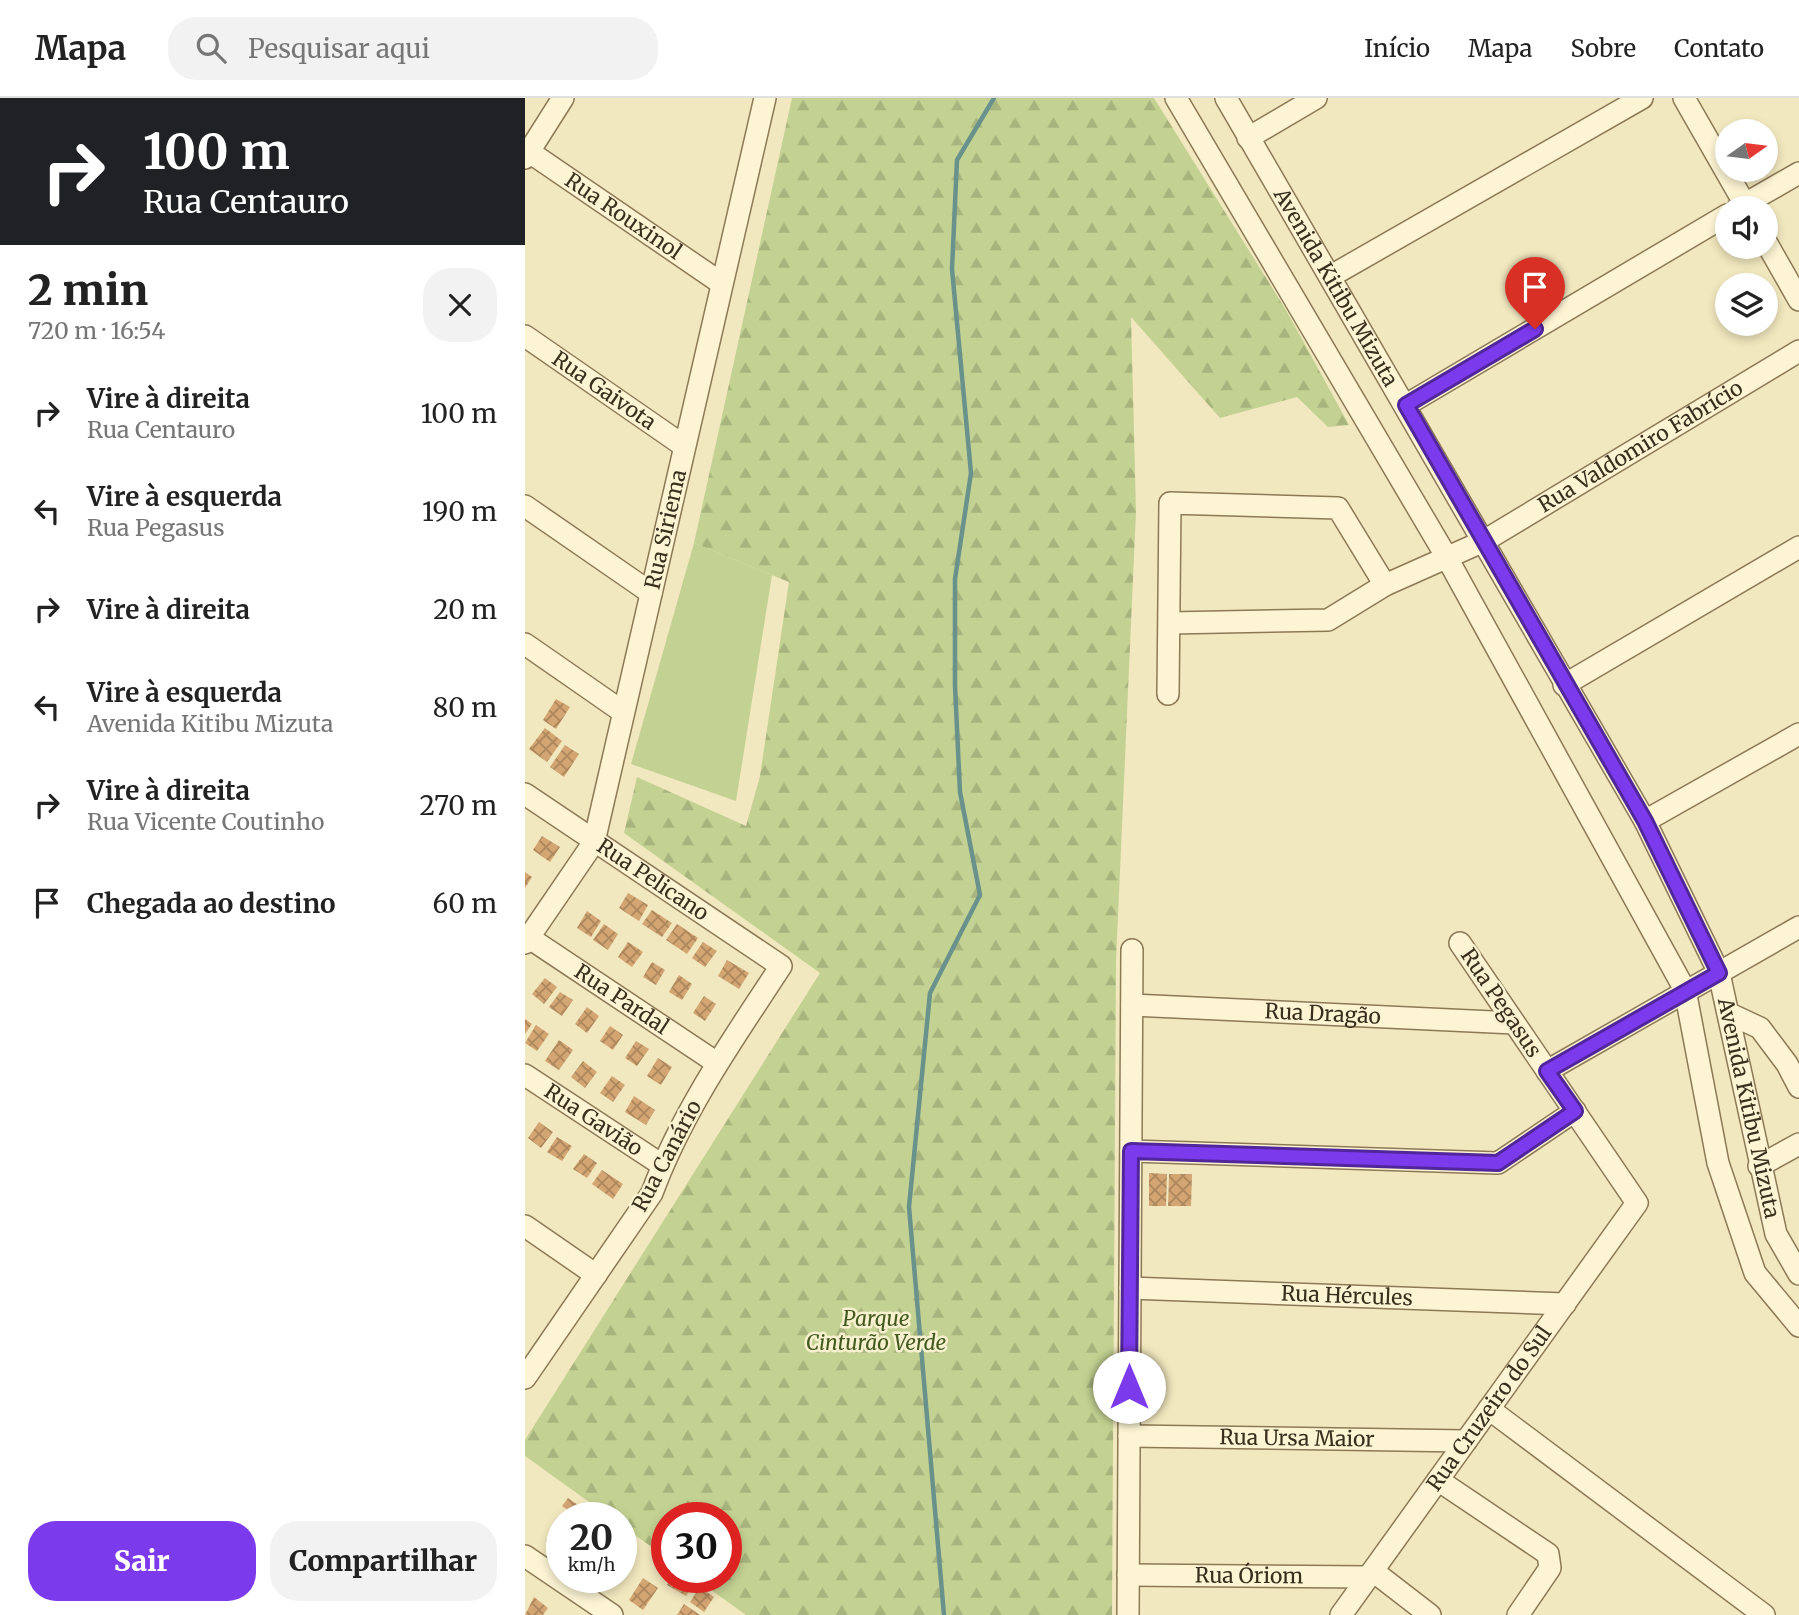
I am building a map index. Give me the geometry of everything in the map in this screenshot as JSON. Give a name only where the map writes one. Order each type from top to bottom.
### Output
[{"type":"street","points":[[526,153],[563,98]]},
{"type":"street","name":"Rua Siriema","points":[[526,939],[594,842],[765,98]]},
{"type":"street","points":[[1176,98],[1446,556],[1685,990],[1718,1163],[1755,1273],[1799,1326]]},
{"type":"street","name":"Avenida Kitibu Mizuta","points":[[1226,98],[1645,821],[1719,973],[1776,1234],[1799,1275]]},
{"type":"street","points":[[1248,138],[1316,98]]},
{"type":"street","points":[[1331,276],[1641,98]]},
{"type":"street","points":[[1684,98],[1733,196]]},
{"type":"street","name":"Rua Rouxinol","points":[[526,153],[721,283]]},
{"type":"street","points":[[1761,196],[1799,173]]},
{"type":"street","points":[[1406,405],[1715,223]]},
{"type":"street","points":[[1776,259],[1799,300]]},
{"type":"street","name":"Rua Gaivota","points":[[525,336],[684,446]]},
{"type":"street","name":"Rua Valdomiro Fabrício","points":[[1170,624],[1328,620],[1385,585],[1484,541],[1799,351]]},
{"type":"street","points":[[1168,694],[1170,503],[1338,508],[1385,585]]},
{"type":"street","points":[[525,506],[650,593]]},
{"type":"street","points":[[1564,685],[1799,547]]},
{"type":"street","points":[[525,644],[623,712]]},
{"type":"street","points":[[1645,821],[1799,734]]},
{"type":"street","name":"Rua Pelicano","points":[[525,794],[781,966]]},
{"type":"street","points":[[1547,1071],[1799,927]]},
{"type":"street","name":"Rua Pardal","points":[[526,939],[717,1063]]},
{"type":"street","name":"Rua Pegasus","points":[[1460,943],[1637,1203]]},
{"type":"street","points":[[1128,1615],[1132,950]]},
{"type":"street","name":"Rua Canário","points":[[526,1376],[652,1193],[662,1165],[717,1063],[781,966]]},
{"type":"street","name":"Rua Dragão","points":[[1132,1005],[1514,1023]]},
{"type":"street","points":[[1730,1014],[1760,1028],[1787,1064],[1799,1087]]},
{"type":"street","name":"Rua Gavião","points":[[525,1075],[662,1165]]},
{"type":"street","points":[[1131,1151],[1498,1163],[1575,1111]]},
{"type":"street","points":[[1759,1166],[1799,1143]]},
{"type":"street","name":"Rua Cruzeiro do Sul","points":[[1341,1615],[1637,1203]]},
{"type":"street","points":[[525,1226],[596,1275]]},
{"type":"street","name":"Rua Hércules","points":[[1130,1288],[1565,1304]]},
{"type":"street","points":[[1489,1409],[1764,1615]]},
{"type":"street","name":"Rua Ursa Maior","points":[[1129,1436],[1466,1441]]},
{"type":"street","points":[[1438,1480],[1548,1554],[1550,1568],[1518,1615]]},
{"type":"street","points":[[525,1556],[612,1615]]},
{"type":"street","points":[[1371,1574],[1430,1615]]},
{"type":"street","name":"Rua Óriom","points":[[1128,1575],[1371,1574]]},
{"type":"green space","name":"Parque Cinturão Verde","points":[[792,98],[1154,98],[1286,310],[1349,425],[1328,427],[1297,397],[1220,418],[1131,317],[1136,511],[1116,961],[1112,1615],[746,1615],[715,1593],[742,1593],[742,1502],[651,1502],[651,1547],[637,1536],[637,1502],[589,1502],[525,1456],[525,1440],[820,973],[624,833],[637,777],[746,826],[760,776],[789,582],[694,543]]},
{"type":"green space","points":[[694,543],[772,575],[736,801],[631,764]]},
{"type":"building","points":[[556,699],[570,707],[556,729],[543,720]]},
{"type":"building","points":[[545,728],[562,741],[547,762],[529,749]]},
{"type":"building","points":[[565,745],[579,754],[564,777],[550,767]]},
{"type":"building","points":[[542,836],[560,847],[550,862],[533,850]]},
{"type":"building","points":[[525,872],[532,877],[525,888]]},
{"type":"building","points":[[628,893],[648,905],[639,921],[619,908]]},
{"type":"building","points":[[652,910],[672,923],[662,937],[642,924]]},
{"type":"building","points":[[587,911],[601,921],[591,937],[577,928]]},
{"type":"building","points":[[604,924],[618,934],[608,950],[593,940]]},
{"type":"building","points":[[677,924],[698,938],[687,954],[666,940]]},
{"type":"building","points":[[628,942],[643,952],[632,967],[618,957]]},
{"type":"building","points":[[703,942],[717,951],[705,967],[692,958]]},
{"type":"building","points":[[727,960],[749,973],[739,989],[718,976]]},
{"type":"building","points":[[652,962],[665,970],[656,985],[643,977]]},
{"type":"building","points":[[679,975],[692,984],[682,1000],[669,992]]},
{"type":"building","points":[[545,978],[557,987],[544,1004],[532,994]]},
{"type":"building","points":[[560,992],[573,1000],[562,1016],[549,1007]]},
{"type":"building","points":[[704,996],[716,1004],[705,1021],[693,1013]]},
{"type":"building","points":[[587,1007],[599,1016],[587,1033],[575,1024]]},
{"type":"building","points":[[525,1019],[532,1024],[525,1034]]},
{"type":"building","points":[[536,1025],[549,1034],[537,1051],[525,1043]]},
{"type":"building","points":[[610,1026],[623,1035],[613,1050],[600,1041]]},
{"type":"building","points":[[559,1040],[573,1050],[559,1070],[545,1061]]},
{"type":"building","points":[[636,1041],[649,1049],[637,1066],[625,1058]]},
{"type":"building","points":[[658,1058],[672,1067],[661,1085],[647,1076]]},
{"type":"building","points":[[583,1061],[597,1072],[585,1088],[571,1077]]},
{"type":"building","points":[[612,1076],[625,1085],[613,1102],[600,1093]]},
{"type":"building","points":[[634,1096],[655,1110],[646,1125],[625,1112]]},
{"type":"building","points":[[539,1122],[553,1132],[541,1148],[528,1138]]},
{"type":"building","points":[[557,1137],[572,1146],[562,1161],[547,1152]]},
{"type":"building","points":[[584,1154],[597,1163],[587,1178],[573,1169]]},
{"type":"building","points":[[602,1170],[623,1184],[613,1199],[592,1184]]},
{"type":"building","points":[[1149,1173],[1167,1174],[1166,1206],[1149,1206]]},
{"type":"building","points":[[1169,1174],[1192,1174],[1191,1206],[1168,1206]]},
{"type":"building","points":[[643,1578],[651,1583],[651,1593],[655,1593],[643,1610],[629,1600],[633,1593],[637,1593]]},
{"type":"building","points":[[696,1593],[708,1593],[714,1597],[704,1612],[690,1602]]},
{"type":"building","points":[[534,1597],[548,1608],[543,1615],[525,1615]]},
{"type":"building","points":[[684,1604],[700,1615],[677,1615]]},
{"type":"waterway","points":[[944,1615],[909,1207],[930,993],[980,895],[960,792],[955,686],[955,579],[971,473],[952,269],[957,160],[994,98]]},
{"type":"route","points":[[1129,1387],[1131,1151],[1498,1163],[1575,1111],[1547,1071],[1719,973],[1645,821],[1406,405],[1535,329]]}]
